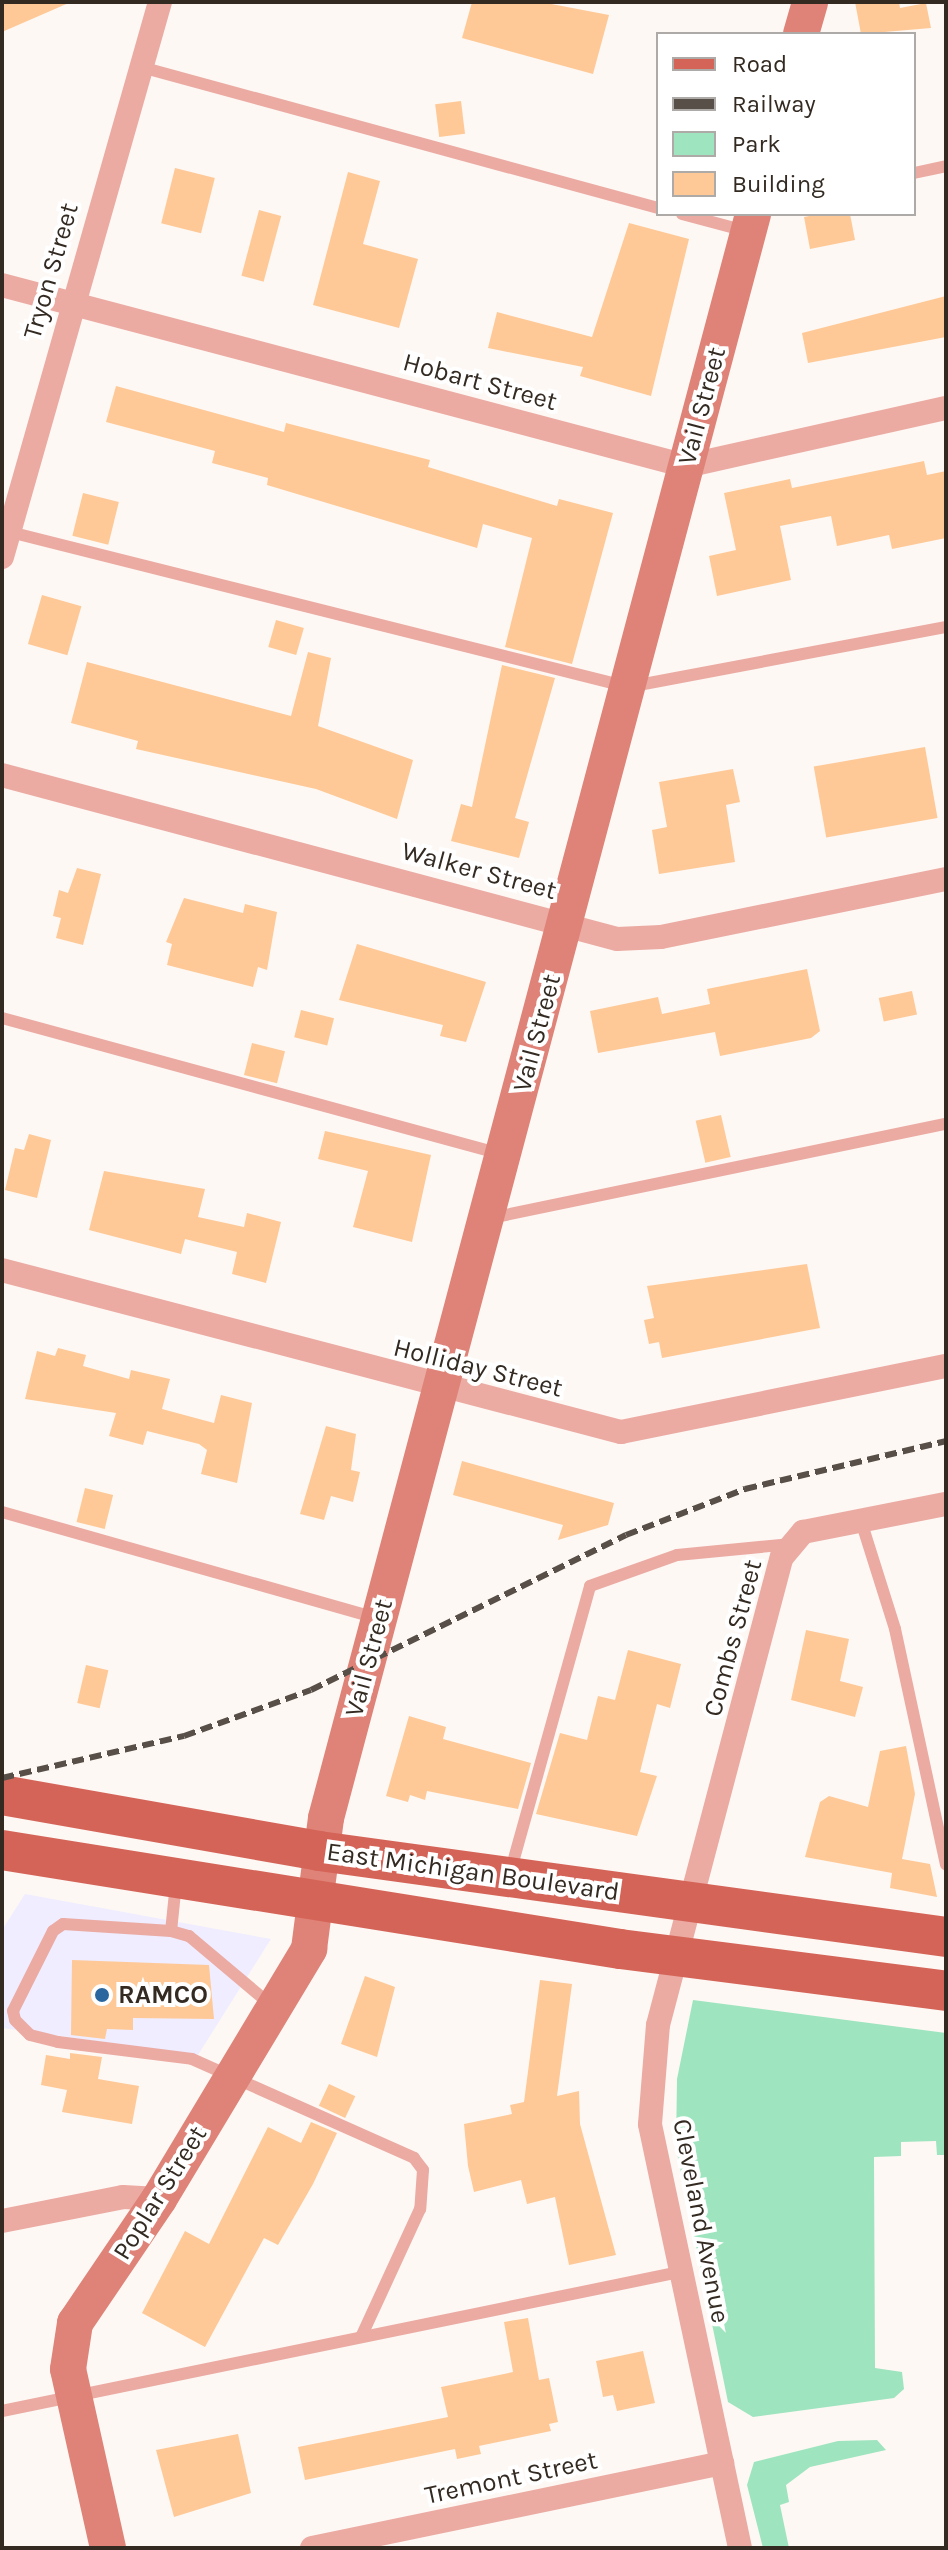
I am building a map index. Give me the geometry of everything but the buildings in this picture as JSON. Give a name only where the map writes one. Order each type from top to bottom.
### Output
[{"type":"main road","name":"East Michigan Boulevard","points":[[2,1795],[319,1851],[509,1876],[693,1906],[946,1937]]},
{"type":"main road","name":"East Michigan Boulevard","points":[[2,1850],[677,1957],[946,1991]]},
{"type":"street","name":"Tryon Street","points":[[2,557],[5,531],[70,302],[160,2]]},
{"type":"street","points":[[802,32],[810,2]]},
{"type":"street","name":"Vail Street","points":[[319,1851],[379,1619],[444,1390],[751,223]]},
{"type":"street","name":"Hobart Street","points":[[2,285],[686,466],[946,408]]},
{"type":"street","name":"Walker Street","points":[[2,775],[565,922],[617,939],[661,937],[946,879]]},
{"type":"street","name":"Holliday Street","points":[[2,1270],[444,1390],[621,1432],[946,1366]]},
{"type":"street","name":"Combs Street","points":[[693,1906],[782,1557],[803,1532],[946,1504]]},
{"type":"street","name":"Poplar Street","points":[[108,2548],[68,2369],[75,2323],[159,2199],[309,1949],[319,1851]]},
{"type":"street","name":"Cleveland Avenue","points":[[693,1906],[658,2025],[650,2124],[740,2548]]},
{"type":"street","points":[[2,2221],[123,2197],[159,2199]]},
{"type":"street","name":"Tremont Street","points":[[312,2548],[722,2463]]},
{"type":"lane","points":[[141,67],[656,207]]},
{"type":"lane","points":[[916,173],[946,166]]},
{"type":"lane","points":[[697,216],[751,223]]},
{"type":"lane","points":[[5,531],[628,687],[946,627]]},
{"type":"lane","points":[[2,1018],[505,1155]]},
{"type":"lane","points":[[489,1218],[946,1124]]},
{"type":"lane","points":[[2,1512],[379,1619]]},
{"type":"lane","points":[[861,1521],[895,1629],[946,1865]]},
{"type":"lane","points":[[509,1876],[590,1586],[677,1555],[792,1544]]},
{"type":"lane","points":[[171,1931],[176,1880]]},
{"type":"lane","points":[[274,2008],[189,1936],[171,1931],[63,1924],[33,1971],[15,2020],[30,2035],[58,2042],[192,2059],[414,2158],[423,2170],[420,2209],[361,2337]]},
{"type":"lane","points":[[2,2411],[680,2272]]},
{"type":"shaded area","points":[[25,1894],[271,1939],[198,2055],[2,2028],[2,1930]]},
{"type":"green space","points":[[693,2000],[946,2033],[946,2155],[937,2155],[936,2141],[901,2142],[901,2156],[874,2157],[875,2368],[902,2372],[904,2389],[894,2398],[753,2417],[728,2402],[676,2148],[677,2079]]},
{"type":"green space","points":[[877,2440],[886,2450],[810,2467],[786,2485],[789,2502],[780,2505],[789,2548],[763,2548],[747,2485],[754,2462],[838,2441]]},
{"type":"railway","points":[[2,1778],[184,1736],[311,1690],[626,1535],[745,1489],[946,1441]]},
{"type":"place","name":"RAMCO","points":[[102,1995]]}]
